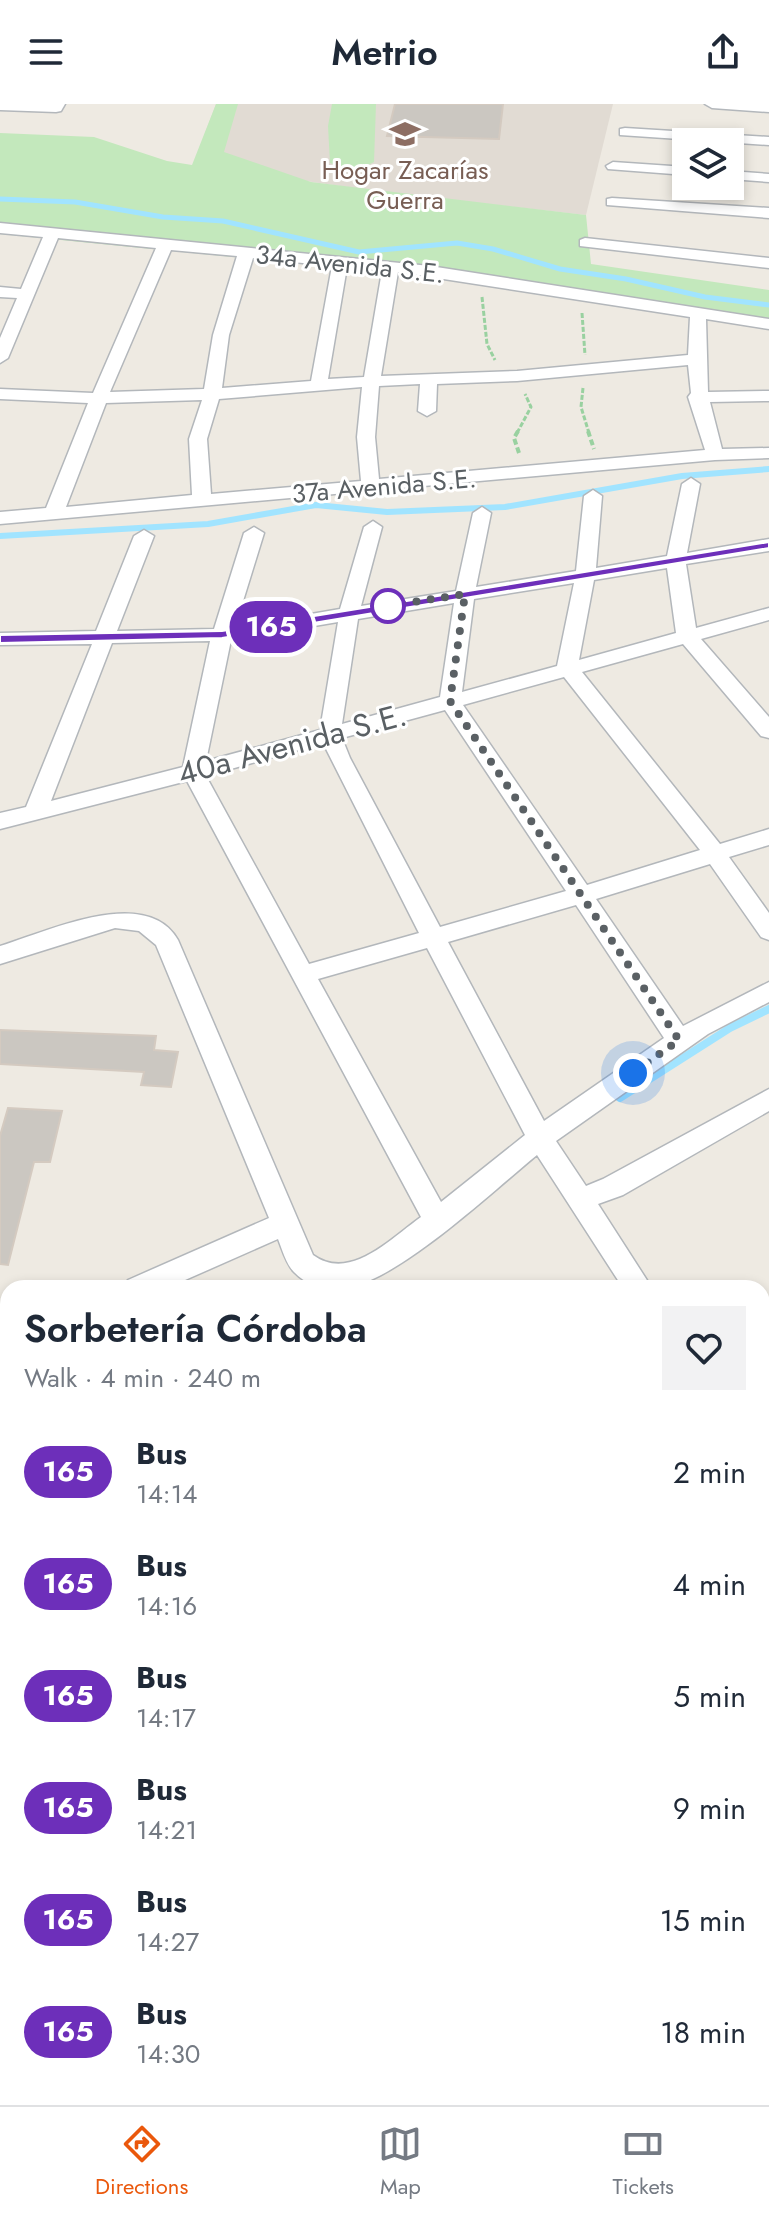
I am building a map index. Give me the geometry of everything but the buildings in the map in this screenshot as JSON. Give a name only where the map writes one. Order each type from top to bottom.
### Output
[{"type":"street","points":[[0,106],[56,108],[58,104]]},
{"type":"street","points":[[712,104],[769,108]]},
{"type":"street","points":[[625,132],[769,141]]},
{"type":"street","points":[[613,166],[672,170]]},
{"type":"street","points":[[744,176],[769,178]]},
{"type":"street","points":[[612,202],[769,213]]},
{"type":"street","name":"34a Avenida S.E.","points":[[0,228],[480,279],[769,324]]},
{"type":"street","points":[[0,358],[4,338],[53,232]]},
{"type":"street","points":[[585,243],[769,263]]},
{"type":"street","points":[[53,515],[99,398],[166,244]]},
{"type":"street","points":[[202,501],[198,439],[212,394],[221,335],[246,254]]},
{"type":"street","points":[[319,384],[340,263]]},
{"type":"street","points":[[371,487],[366,437],[372,381],[387,308],[390,269]]},
{"type":"street","points":[[0,292],[25,294]]},
{"type":"street","points":[[698,315],[694,359],[697,397],[715,455]]},
{"type":"street","points":[[0,394],[99,398],[212,394],[319,384],[517,376],[694,359]]},
{"type":"street","points":[[427,411],[429,378]]},
{"type":"street","points":[[697,397],[769,396]]},
{"type":"street","name":"37a Avenida S.E.","points":[[0,518],[715,455],[769,453]]},
{"type":"street","points":[[691,484],[676,561],[687,636],[769,731]]},
{"type":"street","points":[[593,496],[585,576],[567,667],[715,854],[769,931]]},
{"type":"street","points":[[482,513],[465,594],[450,701],[679,1040]]},
{"type":"street","points":[[373,527],[349,614],[330,734],[339,758],[540,1138],[633,1280]]},
{"type":"street","points":[[254,533],[222,635],[193,772],[437,1221]]},
{"type":"street","points":[[35,813],[144,536]]},
{"type":"street","points":[[0,639],[222,635],[769,545]]},
{"type":"street","name":"40a Avenida S.E.","points":[[0,821],[193,772],[769,614]]},
{"type":"street","points":[[301,975],[579,896],[769,837]]},
{"type":"street","points":[[0,955],[115,920],[145,923],[166,940],[302,1263],[320,1276],[344,1278],[374,1266],[437,1221],[540,1138],[679,1040],[769,991]]},
{"type":"street","points":[[580,1199],[613,1187],[769,1099]]},
{"type":"street","points":[[156,1280],[284,1224]]},
{"type":"path","points":[[480,279],[487,344],[496,361],[517,376],[531,407],[514,438],[525,474]]},
{"type":"shaded area","name":"Hogar Zacarías Guerra","points":[[216,104],[613,104],[586,215],[390,193],[193,165]]},
{"type":"green space","points":[[216,104],[238,104],[224,152],[311,182],[586,215],[591,264],[769,290],[769,324],[340,263],[243,258],[0,234],[0,133],[94,137],[167,161],[192,165]]},
{"type":"green space","points":[[332,104],[376,104],[374,162],[352,169],[330,163],[328,126]]},
{"type":"waterway","points":[[0,199],[75,202],[163,217],[223,221],[359,252],[457,243],[493,249],[560,269],[626,279],[705,297],[769,305]]},
{"type":"waterway","points":[[0,536],[208,524],[316,505],[387,512],[505,507],[682,476],[769,469]]},
{"type":"waterway","points":[[620,1098],[730,1028],[769,1009]]},
{"type":"bus line","name":"165","points":[[0,639],[222,635],[769,545]]},
{"type":"place","name":"Hogar Zacarías Guerra","points":[[405,134]]},
{"type":"route","points":[[388,606],[465,594],[450,701],[679,1040],[633,1073]]}]
